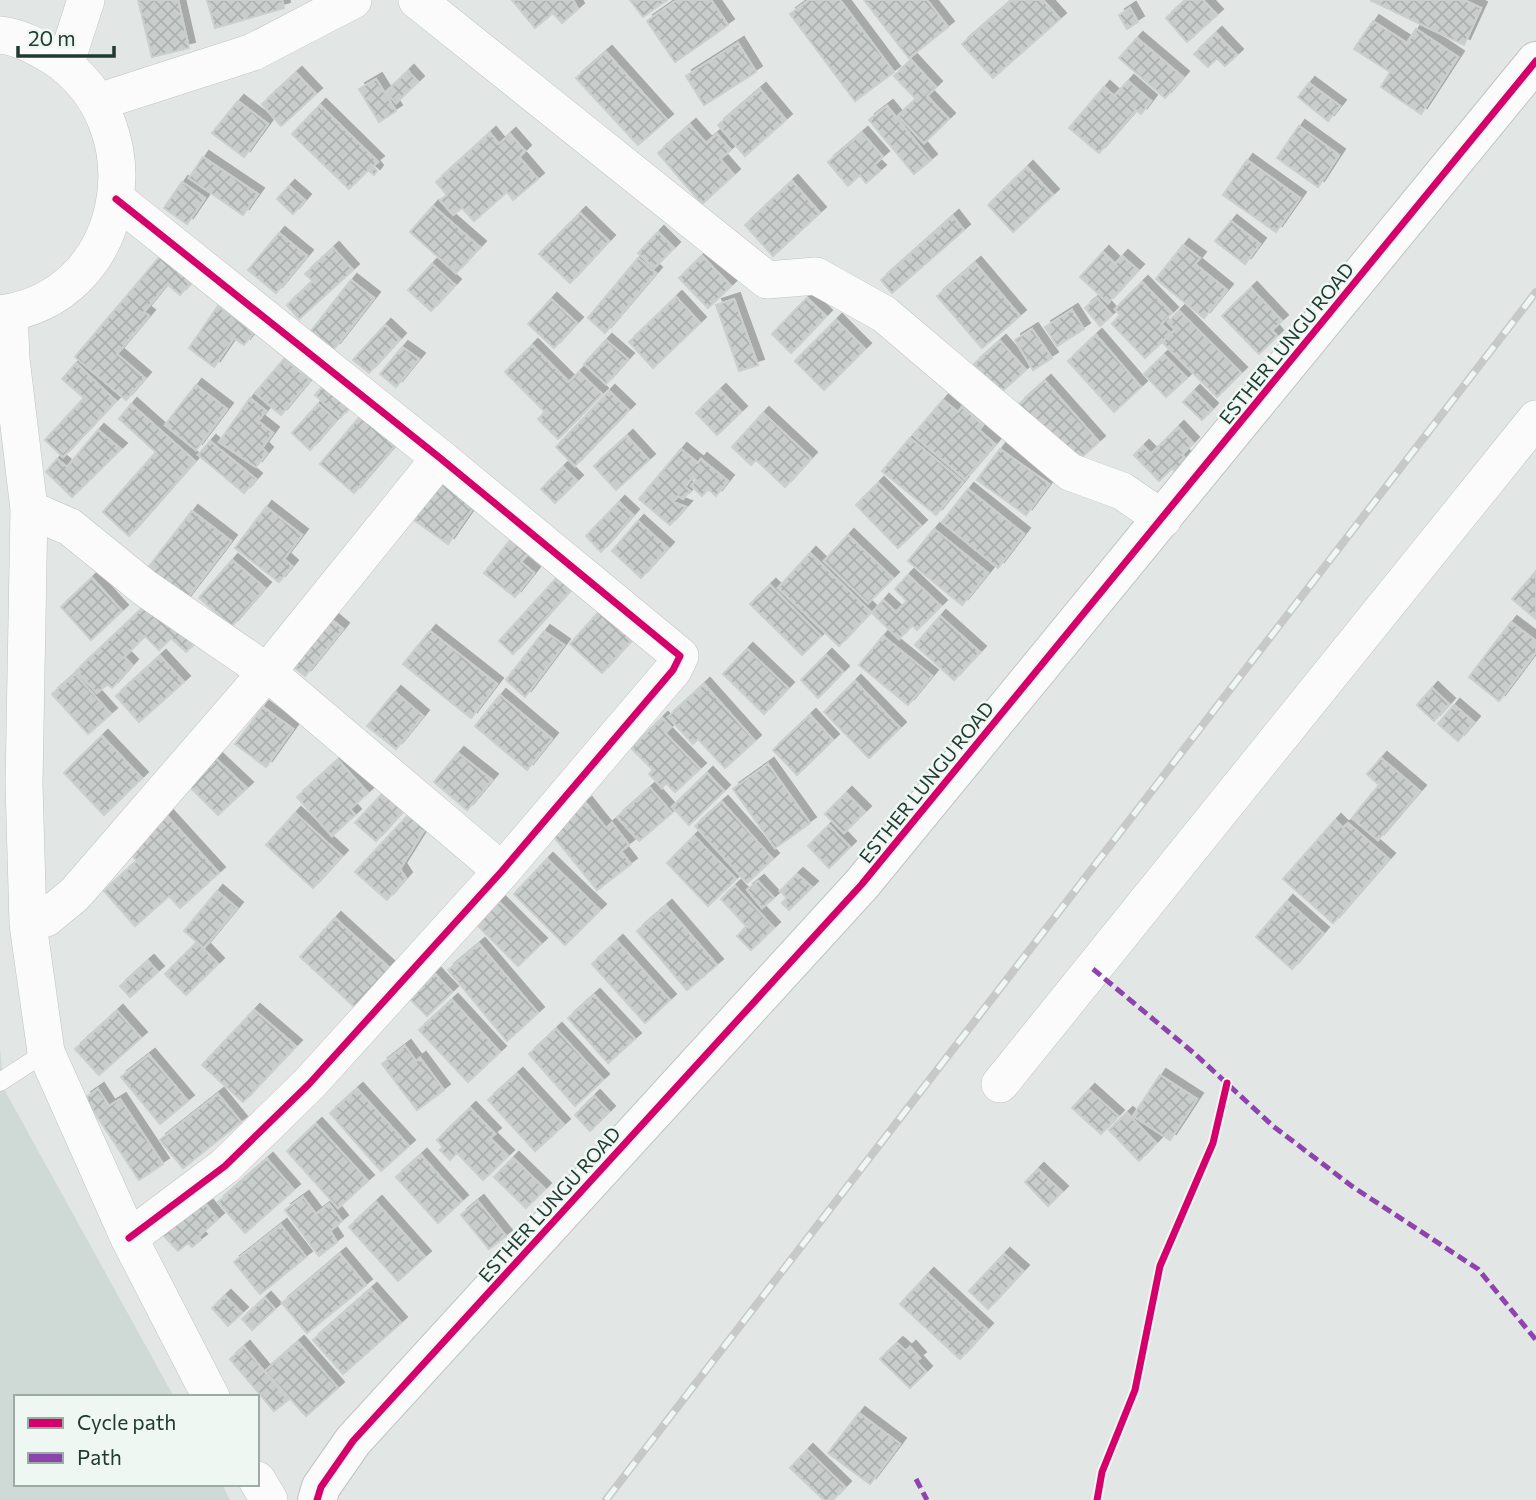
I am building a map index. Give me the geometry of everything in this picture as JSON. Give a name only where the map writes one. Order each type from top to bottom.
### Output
[{"type":"street","points":[[65,65],[86,0]]},
{"type":"street","points":[[98,102],[253,52],[353,0]]},
{"type":"street","points":[[417,0],[767,280],[816,276],[884,314],[1070,472],[1122,491],[1163,519]]},
{"type":"street","points":[[0,34],[36,46],[82,80],[98,102],[116,149],[116,199],[107,231],[83,268],[68,284],[40,302],[5,314],[5,357],[29,509],[12,784],[46,1052],[129,1238],[210,1395]]},
{"type":"street","name":"ESTHER LUNGU ROAD","points":[[317,1500],[321,1488],[353,1441],[862,884],[1536,61]]},
{"type":"street","points":[[116,199],[440,458],[680,656],[673,670],[502,871],[309,1084],[225,1166],[129,1238]]},
{"type":"street","points":[[1000,1084],[1536,419]]},
{"type":"street","points":[[28,924],[46,918],[75,894],[267,672],[440,458]]},
{"type":"street","points":[[29,509],[70,527],[145,588],[267,672],[502,871]]},
{"type":"street","points":[[259,1484],[268,1500]]},
{"type":"lane","points":[[0,1082],[46,1052]]},
{"type":"shaded area","points":[[0,1049],[4,1089],[173,1395],[14,1395],[14,1486],[223,1486],[230,1500],[0,1500]]},
{"type":"building","points":[[138,0],[178,0],[189,48],[152,57]]},
{"type":"building","points":[[207,0],[282,0],[284,8],[215,28]]},
{"type":"building","points":[[512,0],[573,0],[578,9],[562,23],[553,13],[535,28]]},
{"type":"building","points":[[630,0],[667,0],[643,17]]},
{"type":"building","points":[[677,0],[711,0],[728,25],[675,62],[647,21]]},
{"type":"building","points":[[809,0],[840,0],[894,72],[855,101],[790,14]]},
{"type":"building","points":[[864,0],[927,0],[948,27],[909,58]]},
{"type":"building","points":[[1012,0],[1043,0],[1060,19],[993,78],[962,44]]},
{"type":"building","points":[[1186,0],[1203,0],[1217,15],[1187,42],[1166,18]]},
{"type":"building","points":[[1370,0],[1464,0],[1481,8],[1464,45]]},
{"type":"building","points":[[1130,8],[1138,22],[1127,29],[1119,15]]},
{"type":"building","points":[[1373,21],[1407,43],[1416,29],[1458,57],[1421,114],[1381,87],[1390,72],[1354,49]]},
{"type":"building","points":[[1216,33],[1237,55],[1225,66],[1217,58],[1208,67],[1194,54]]},
{"type":"building","points":[[1137,38],[1183,77],[1165,98],[1119,58]]},
{"type":"building","points":[[738,43],[756,72],[704,105],[686,76]]},
{"type":"building","points":[[606,52],[667,120],[638,145],[576,78]]},
{"type":"building","points":[[911,60],[936,87],[927,96],[949,119],[924,143],[898,116],[916,99],[894,76]]},
{"type":"building","points":[[408,71],[418,82],[396,103],[386,92]]},
{"type":"building","points":[[296,73],[316,94],[281,126],[262,104]]},
{"type":"building","points":[[376,79],[396,111],[379,122],[359,89]]},
{"type":"building","points":[[1128,81],[1151,101],[1141,114],[1136,110],[1099,153],[1069,128],[1104,87],[1114,96]]},
{"type":"building","points":[[1309,83],[1340,106],[1328,121],[1298,97]]},
{"type":"building","points":[[760,89],[786,120],[745,156],[718,125]]},
{"type":"building","points":[[238,101],[268,124],[244,157],[212,133]]},
{"type":"building","points":[[320,105],[378,162],[373,166],[377,171],[374,175],[368,170],[349,189],[292,134]]},
{"type":"building","points":[[887,106],[931,160],[914,174],[869,120]]},
{"type":"building","points":[[690,125],[706,143],[717,134],[731,150],[720,159],[734,175],[702,204],[658,153]]},
{"type":"building","points":[[1299,126],[1339,155],[1318,187],[1277,158]]},
{"type":"building","points":[[490,133],[499,144],[510,134],[525,151],[519,157],[538,179],[513,200],[507,192],[474,221],[462,208],[453,215],[440,200],[447,195],[436,182]]},
{"type":"building","points":[[862,133],[883,157],[874,165],[880,171],[866,183],[860,175],[848,186],[828,162]]},
{"type":"building","points":[[203,157],[258,194],[243,215],[189,178]]},
{"type":"building","points":[[1247,160],[1300,198],[1276,232],[1223,195]]},
{"type":"building","points":[[1027,167],[1053,195],[1013,232],[988,205]]},
{"type":"building","points":[[792,181],[820,213],[773,256],[745,225]]},
{"type":"building","points":[[182,182],[205,198],[187,224],[164,208]]},
{"type":"building","points":[[289,186],[305,200],[293,214],[277,199]]},
{"type":"building","points":[[433,206],[480,247],[456,273],[410,232]]},
{"type":"building","points":[[580,213],[609,241],[570,283],[539,254]]},
{"type":"building","points":[[953,216],[964,230],[892,293],[881,280]]},
{"type":"building","points":[[1231,221],[1260,244],[1245,264],[1215,241]]},
{"type":"building","points":[[658,232],[674,248],[654,268],[638,253]]},
{"type":"building","points":[[279,233],[307,256],[276,293],[248,270]]},
{"type":"building","points":[[1183,245],[1200,258],[1195,264],[1227,290],[1204,318],[1156,279]]},
{"type":"building","points":[[167,248],[198,274],[180,295],[167,284],[144,312],[149,316],[117,354],[145,378],[126,400],[75,357]]},
{"type":"building","points":[[333,248],[353,270],[299,319],[287,305],[313,281],[305,274]]},
{"type":"building","points":[[1103,252],[1115,264],[1122,256],[1138,270],[1108,303],[1080,277]]},
{"type":"building","points":[[702,256],[731,286],[708,308],[679,278]]},
{"type":"building","points":[[638,258],[656,273],[605,333],[588,318]]},
{"type":"building","points":[[975,263],[1020,316],[982,348],[937,296]]},
{"type":"building","points":[[432,264],[455,285],[431,311],[408,290]]},
{"type":"building","points":[[351,280],[374,298],[334,349],[311,331]]},
{"type":"building","points":[[1142,282],[1172,313],[1161,324],[1171,333],[1145,358],[1112,324],[1120,315],[1115,309]]},
{"type":"building","points":[[1251,288],[1282,321],[1272,330],[1277,336],[1259,354],[1222,316]]},
{"type":"building","points":[[676,297],[700,323],[653,368],[629,342]]},
{"type":"building","points":[[807,298],[826,316],[791,353],[772,334]]},
{"type":"building","points":[[1097,298],[1112,315],[1100,326],[1085,308]]},
{"type":"building","points":[[551,299],[577,323],[554,348],[528,324]]},
{"type":"building","points":[[734,299],[758,365],[739,371],[716,305]]},
{"type":"building","points":[[218,306],[254,332],[244,345],[234,338],[214,367],[189,348]]},
{"type":"building","points":[[1072,310],[1084,329],[1057,346],[1045,327]]},
{"type":"building","points":[[1179,311],[1241,373],[1217,397],[1162,342],[1175,330],[1168,322]]},
{"type":"building","points":[[836,320],[865,349],[824,390],[795,361]]},
{"type":"building","points":[[385,325],[400,339],[369,373],[353,360]]},
{"type":"building","points":[[1032,329],[1052,358],[1033,370],[1015,340]]},
{"type":"building","points":[[1096,335],[1141,387],[1114,412],[1068,361]]},
{"type":"building","points":[[606,340],[628,359],[606,384],[584,364]]},
{"type":"building","points":[[1000,341],[1026,370],[1000,393],[974,364]]},
{"type":"building","points":[[532,345],[569,382],[579,372],[602,394],[558,439],[538,419],[545,412],[505,372]]},
{"type":"building","points":[[402,347],[419,359],[396,387],[380,374]]},
{"type":"building","points":[[1164,355],[1187,378],[1166,397],[1144,374]]},
{"type":"building","points":[[284,359],[310,380],[281,415],[255,393]]},
{"type":"building","points":[[76,363],[116,401],[63,457],[45,440],[84,398],[62,379]]},
{"type":"building","points":[[331,377],[356,400],[340,418],[315,395]]},
{"type":"building","points":[[1045,381],[1099,442],[1073,465],[1019,404]]},
{"type":"building","points":[[196,385],[227,409],[196,450],[165,425]]},
{"type":"building","points":[[720,390],[741,412],[717,435],[696,413]]},
{"type":"building","points":[[609,391],[629,410],[575,466],[556,447]]},
{"type":"building","points":[[1194,391],[1212,409],[1202,420],[1183,402]]},
{"type":"building","points":[[250,398],[266,411],[258,421],[273,433],[262,448],[267,453],[256,467],[219,442]]},
{"type":"building","points":[[943,400],[958,412],[962,407],[983,425],[979,430],[995,444],[965,479],[913,435]]},
{"type":"building","points":[[131,404],[195,461],[129,536],[103,512],[156,452],[119,419]]},
{"type":"building","points":[[318,404],[336,420],[310,450],[292,433]]},
{"type":"building","points":[[763,413],[811,458],[785,487],[756,460],[751,465],[732,447]]},
{"type":"building","points":[[362,414],[397,443],[354,493],[320,464]]},
{"type":"building","points":[[1178,427],[1193,443],[1182,455],[1189,462],[1177,474],[1172,468],[1159,481],[1134,455],[1143,446],[1151,454]]},
{"type":"building","points":[[98,430],[121,449],[72,497],[46,472],[57,459],[67,467]]},
{"type":"building","points":[[627,436],[649,460],[616,490],[594,466]]},
{"type":"building","points":[[910,438],[963,482],[936,515],[882,471]]},
{"type":"building","points":[[210,441],[256,479],[244,493],[198,455]]},
{"type":"building","points":[[681,449],[698,463],[701,459],[728,481],[716,496],[708,489],[702,496],[691,486],[696,480],[693,477],[685,487],[690,491],[683,499],[678,496],[673,502],[686,507],[670,525],[639,499]]},
{"type":"building","points":[[1000,449],[1049,484],[1026,515],[977,480]]},
{"type":"building","points":[[563,467],[577,481],[555,503],[541,489]]},
{"type":"building","points":[[441,481],[475,505],[448,544],[414,520]]},
{"type":"building","points":[[878,483],[921,526],[898,548],[856,505]]},
{"type":"building","points":[[968,489],[1024,534],[998,568],[942,522]]},
{"type":"building","points":[[619,502],[633,515],[601,552],[586,536]]},
{"type":"building","points":[[266,507],[302,535],[284,559],[292,566],[279,582],[235,548]]},
{"type":"building","points":[[192,511],[231,541],[182,605],[143,574]]},
{"type":"building","points":[[638,521],[668,548],[641,578],[612,551]]},
{"type":"building","points":[[934,529],[988,573],[962,605],[908,561]]},
{"type":"building","points":[[514,535],[532,549],[521,562],[534,573],[515,597],[484,573]]},
{"type":"building","points":[[848,535],[893,578],[868,603],[824,561]]},
{"type":"building","points":[[810,553],[871,612],[839,646],[778,588]]},
{"type":"building","points":[[232,560],[265,588],[232,626],[199,598]]},
{"type":"building","points":[[563,571],[577,583],[513,654],[499,641]]},
{"type":"building","points":[[1536,571],[1536,619],[1512,599]]},
{"type":"building","points":[[908,575],[941,606],[917,630],[912,625],[899,639],[872,613],[883,600],[896,612],[907,601],[895,589]]},
{"type":"building","points":[[92,578],[122,611],[91,640],[61,607]]},
{"type":"building","points":[[770,585],[821,636],[802,655],[750,604]]},
{"type":"building","points":[[150,601],[198,641],[186,652],[171,638],[159,650],[145,636],[124,657],[132,665],[112,688],[108,684],[97,693],[76,671]]},
{"type":"building","points":[[603,607],[635,636],[602,673],[570,644]]},
{"type":"building","points":[[940,616],[980,652],[954,680],[915,645]]},
{"type":"building","points":[[330,618],[343,629],[305,676],[291,665]]},
{"type":"building","points":[[1511,622],[1536,641],[1536,652],[1499,701],[1469,677]]},
{"type":"building","points":[[430,631],[497,684],[471,718],[403,664]]},
{"type":"building","points":[[544,631],[564,645],[525,697],[506,680]]},
{"type":"building","points":[[883,636],[932,676],[908,705],[859,665]]},
{"type":"building","points":[[747,649],[788,688],[764,714],[723,674]]},
{"type":"building","points":[[826,655],[843,672],[818,698],[801,680]]},
{"type":"building","points":[[160,656],[184,682],[139,722],[116,696]]},
{"type":"building","points":[[75,674],[111,714],[88,734],[52,694]]},
{"type":"building","points":[[855,681],[900,728],[869,758],[824,712]]},
{"type":"building","points":[[704,684],[755,741],[725,768],[698,739],[693,744],[668,717]]},
{"type":"building","points":[[1432,688],[1449,704],[1434,721],[1417,705]]},
{"type":"building","points":[[395,692],[423,716],[396,749],[367,726]]},
{"type":"building","points":[[500,695],[552,739],[527,770],[475,726]]},
{"type":"building","points":[[1454,705],[1474,722],[1458,741],[1438,724]]},
{"type":"building","points":[[263,707],[293,729],[266,767],[235,744]]},
{"type":"building","points":[[810,715],[833,740],[797,775],[773,750]]},
{"type":"building","points":[[662,718],[671,727],[665,733],[700,769],[675,792],[666,783],[662,788],[649,774],[653,770],[631,748]]},
{"type":"building","points":[[102,736],[142,778],[104,815],[64,773]]},
{"type":"building","points":[[458,753],[492,780],[467,810],[434,782]]},
{"type":"building","points":[[211,754],[247,788],[218,815],[184,781]]},
{"type":"building","points":[[1381,758],[1420,791],[1378,840],[1352,818],[1379,785],[1367,774]]},
{"type":"building","points":[[338,760],[368,793],[350,809],[355,815],[332,836],[297,797]]},
{"type":"building","points":[[768,764],[810,823],[775,848],[733,789]]},
{"type":"building","points":[[707,773],[724,791],[689,825],[672,807]]},
{"type":"building","points":[[650,788],[672,813],[639,841],[617,817]]},
{"type":"building","points":[[383,793],[403,811],[376,841],[355,823]]},
{"type":"building","points":[[846,793],[865,812],[844,833],[825,814]]},
{"type":"building","points":[[722,802],[773,859],[747,883],[695,826]]},
{"type":"building","points":[[586,803],[606,828],[612,823],[629,845],[621,851],[631,864],[597,890],[550,832]]},
{"type":"building","points":[[295,813],[342,856],[313,888],[266,845]]},
{"type":"building","points":[[408,815],[425,829],[400,869],[406,878],[387,900],[355,872]]},
{"type":"building","points":[[167,816],[219,873],[180,908],[169,896],[135,926],[104,891],[137,861],[128,851]]},
{"type":"building","points":[[1335,820],[1343,828],[1348,823],[1389,859],[1333,923],[1283,879]]},
{"type":"building","points":[[829,825],[850,847],[829,868],[808,846]]},
{"type":"building","points":[[694,836],[736,879],[708,906],[667,863]]},
{"type":"building","points":[[547,859],[600,910],[565,945],[514,894]]},
{"type":"building","points":[[797,874],[812,887],[789,910],[782,903],[787,898],[780,891]]},
{"type":"building","points":[[758,881],[774,898],[762,908],[747,890]]},
{"type":"building","points":[[735,886],[774,928],[751,950],[737,936],[747,927],[721,899]]},
{"type":"building","points":[[217,891],[237,908],[204,948],[184,931]]},
{"type":"building","points":[[1287,901],[1323,933],[1292,969],[1256,937]]},
{"type":"building","points":[[499,902],[541,944],[518,966],[477,925]]},
{"type":"building","points":[[666,906],[717,965],[687,990],[637,931]]},
{"type":"building","points":[[335,918],[394,972],[359,1011],[300,957]]},
{"type":"building","points":[[617,941],[670,1000],[645,1023],[592,964]]},
{"type":"building","points":[[197,942],[218,964],[186,995],[165,974]]},
{"type":"building","points":[[479,944],[538,1013],[507,1041],[448,970]]},
{"type":"building","points":[[148,961],[158,972],[130,997],[120,986]]},
{"type":"building","points":[[435,974],[452,992],[427,1016],[410,999]]},
{"type":"building","points":[[594,995],[635,1039],[608,1063],[568,1018]]},
{"type":"building","points":[[452,1000],[500,1052],[468,1082],[419,1030]]},
{"type":"building","points":[[254,1010],[296,1046],[243,1102],[202,1065]]},
{"type":"building","points":[[117,1011],[141,1038],[99,1075],[75,1049]]},
{"type":"building","points":[[556,1029],[603,1080],[575,1106],[529,1054]]},
{"type":"building","points":[[405,1046],[416,1061],[420,1058],[444,1090],[417,1110],[382,1064]]},
{"type":"building","points":[[149,1055],[188,1101],[160,1124],[121,1077]]},
{"type":"building","points":[[517,1074],[564,1125],[535,1151],[488,1100]]},
{"type":"building","points":[[1160,1075],[1197,1099],[1170,1140],[1133,1116]]},
{"type":"building","points":[[98,1089],[109,1106],[120,1099],[163,1164],[139,1180],[85,1098]]},
{"type":"building","points":[[357,1089],[409,1146],[381,1171],[330,1113]]},
{"type":"building","points":[[1089,1090],[1118,1116],[1101,1134],[1072,1108]]},
{"type":"building","points":[[218,1094],[241,1122],[183,1168],[160,1140]]},
{"type":"building","points":[[594,1096],[609,1112],[590,1131],[575,1115]]},
{"type":"building","points":[[470,1108],[495,1134],[490,1138],[508,1156],[483,1180],[457,1153],[450,1160],[440,1150],[443,1147],[437,1140]]},
{"type":"building","points":[[1127,1113],[1156,1143],[1139,1161],[1109,1130]]},
{"type":"building","points":[[316,1124],[368,1181],[338,1208],[287,1151]]},
{"type":"building","points":[[421,1155],[462,1201],[438,1223],[396,1177]]},
{"type":"building","points":[[513,1158],[545,1189],[526,1208],[494,1177]]},
{"type":"building","points":[[267,1159],[294,1190],[245,1233],[218,1202]]},
{"type":"building","points":[[1038,1169],[1062,1192],[1048,1206],[1025,1182]]},
{"type":"building","points":[[303,1197],[316,1214],[329,1204],[342,1221],[330,1231],[337,1242],[319,1256],[285,1210]]},
{"type":"building","points":[[202,1200],[218,1219],[198,1237],[201,1240],[192,1247],[188,1243],[178,1251],[163,1235]]},
{"type":"building","points":[[478,1201],[506,1236],[489,1249],[461,1215]]},
{"type":"building","points":[[376,1202],[425,1257],[398,1281],[349,1227]]},
{"type":"building","points":[[281,1225],[306,1257],[260,1294],[234,1262]]},
{"type":"building","points":[[340,1254],[366,1285],[307,1333],[282,1303]]},
{"type":"building","points":[[1004,1254],[1023,1271],[988,1309],[969,1291]]},
{"type":"building","points":[[928,1274],[987,1329],[960,1359],[900,1304]]},
{"type":"building","points":[[371,1289],[401,1323],[343,1374],[313,1340]]},
{"type":"building","points":[[225,1296],[242,1313],[228,1326],[212,1308]]},
{"type":"building","points":[[265,1298],[275,1309],[252,1330],[242,1319]]},
{"type":"building","points":[[298,1342],[338,1388],[306,1416],[265,1371]]},
{"type":"building","points":[[897,1343],[906,1351],[910,1347],[920,1358],[916,1361],[926,1372],[910,1388],[880,1359]]},
{"type":"building","points":[[244,1347],[288,1400],[274,1411],[230,1359]]},
{"type":"building","points":[[859,1413],[900,1444],[870,1484],[828,1453]]},
{"type":"building","points":[[807,1450],[845,1487],[833,1500],[824,1500],[790,1468]]},
{"type":"railway","points":[[606,1500],[1536,292]]},
{"type":"marked path","points":[[1093,969],[1195,1054],[1273,1126],[1353,1187],[1478,1269],[1536,1340]]},
{"type":"marked path","points":[[916,1479],[927,1500]]},
{"type":"cycle path","points":[[317,1500],[321,1487],[353,1441],[862,884],[1536,61]]},
{"type":"cycle path","points":[[116,199],[440,458],[680,656],[673,670],[502,871],[309,1084],[225,1166],[129,1238]]},
{"type":"cycle path","points":[[1097,1500],[1102,1472],[1135,1390],[1160,1266],[1213,1143],[1227,1083]]}]
